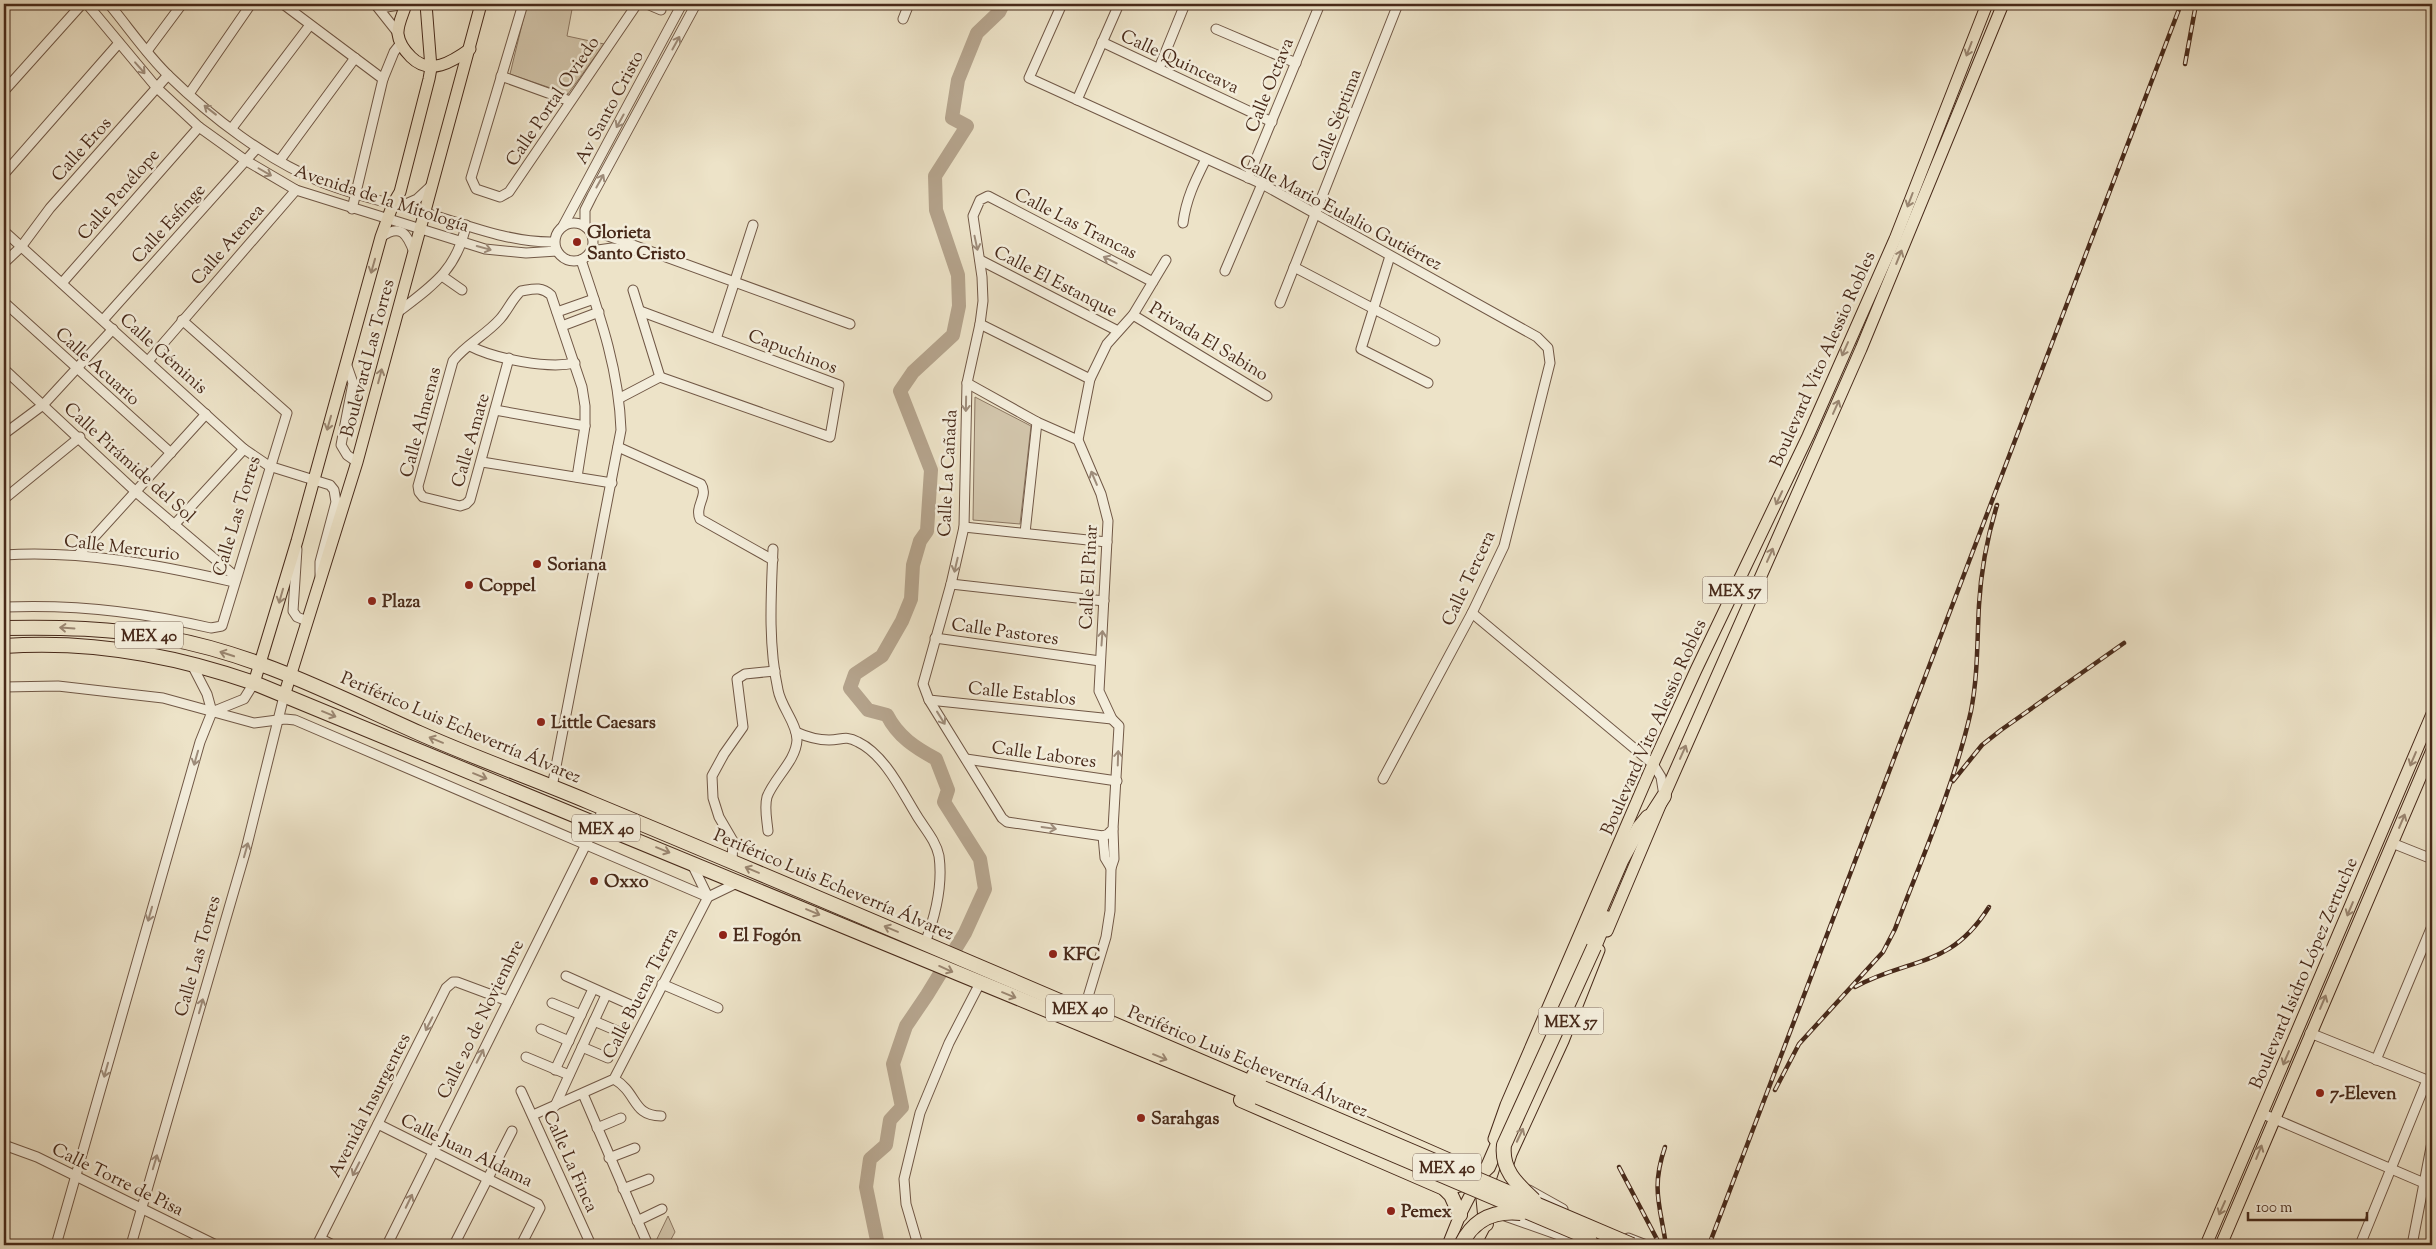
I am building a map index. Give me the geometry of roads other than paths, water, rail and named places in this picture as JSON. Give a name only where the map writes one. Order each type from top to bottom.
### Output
[{"type":"highway","name":"Periférico Luis Echeverría Álvarez","points":[[4,628],[52,627],[126,632],[168,638],[263,662],[422,734],[732,861],[931,945],[971,964],[1084,1010],[1187,1056],[1261,1093],[1542,1213],[1608,1245]]},
{"type":"highway","name":"Periférico Luis Echeverría Álvarez","points":[[4,646],[70,646],[129,652],[191,663],[254,683],[692,862],[928,960],[964,977],[1208,1077],[1261,1093]]},
{"type":"highway","points":[[263,662],[271,681],[284,696]]},
{"type":"highway","points":[[1444,1188],[1463,1185],[1481,1176],[1492,1158],[1621,862],[1639,828],[1664,796]]},
{"type":"highway","points":[[1542,1213],[1510,1176],[1504,1156],[1504,1145],[1594,947],[1648,817]]},
{"type":"highway","points":[[1187,1056],[1206,1057],[1225,1063],[1450,1160],[1481,1176]]},
{"type":"highway","points":[[1208,1077],[1225,1092],[1243,1101],[1444,1188],[1451,1195],[1460,1215]]},
{"type":"highway","points":[[1444,1188],[1449,1184],[1454,1172],[1450,1160]]},
{"type":"highway","points":[[1481,1176],[1484,1228]]},
{"type":"highway","points":[[1454,1242],[1490,1215],[1512,1212],[1542,1213]]},
{"type":"highway","name":"Periférico Luis Echeverría Álvarez","points":[[1542,1213],[1632,1245]]},
{"type":"main road","points":[[406,4],[400,38],[414,60],[420,65],[431,68],[456,59],[470,49]]},
{"type":"main road","name":"Boulevard Las Torres","points":[[254,683],[263,662],[298,541],[381,237],[387,219],[397,205],[431,68],[426,4]]},
{"type":"main road","points":[[472,4],[478,16]]},
{"type":"main road","name":"Boulevard Las Torres","points":[[290,674],[357,462],[481,4]]},
{"type":"main road","name":"Boulevard Vito Alessio Robles","points":[[1454,1242],[1460,1215],[1481,1176],[1506,1105],[1653,764],[1808,436],[1895,238],[1987,4]]},
{"type":"main road","name":"Boulevard Vito Alessio Robles","points":[[1476,1245],[1493,1210],[1511,1154],[1563,1040],[1664,796],[1861,349],[2003,4]]},
{"type":"main road","points":[[1808,436],[1820,442]]},
{"type":"main road","points":[[298,652],[299,665],[304,675],[316,686]]},
{"type":"main road","name":"Calle Las Torres","points":[[284,696],[290,674]]},
{"type":"main road","name":"Boulevard Isidro López Zertuche","points":[[2206,1245],[2432,714]]},
{"type":"main road","name":"Boulevard Isidro López Zertuche","points":[[2221,1245],[2432,750]]},
{"type":"main road","points":[[2322,974],[2333,979]]},
{"type":"main road","points":[[1481,1176],[1493,1210]]},
{"type":"main road","points":[[1484,1228],[1495,1221],[1512,1218]]},
{"type":"main road","points":[[1454,1242],[1464,1235],[1476,1245]]},
{"type":"street","points":[[4,91],[82,4]]},
{"type":"street","name":"Avenida de la Mitología","points":[[87,4],[157,88],[199,127],[245,160],[296,190],[462,242],[509,252],[556,246]]},
{"type":"street","name":"Avenida de la Mitología","points":[[109,4],[168,76],[257,148],[322,182],[356,194],[466,225],[556,246]]},
{"type":"street","points":[[147,51],[182,4]]},
{"type":"street","points":[[189,94],[250,4]]},
{"type":"street","points":[[282,4],[383,80]]},
{"type":"street","points":[[377,6],[406,4]]},
{"type":"street","points":[[523,4],[501,76],[570,101]]},
{"type":"street","name":"Calle Portal Oviedo","points":[[501,76],[472,181],[476,189],[500,197],[509,192],[637,4]]},
{"type":"street","points":[[647,4],[661,10]]},
{"type":"street","name":"Av Santo Cristo","points":[[563,226],[682,4]]},
{"type":"street","name":"Av Santo Cristo","points":[[587,228],[585,210],[696,4]]},
{"type":"street","points":[[903,19],[909,4]]},
{"type":"street","name":"Calle Mario Eulalio Gutiérrez","points":[[1062,4],[1029,78],[1262,184],[1537,337],[1548,348]]},
{"type":"street","points":[[1077,100],[1119,4]]},
{"type":"street","points":[[1159,68],[1186,4]]},
{"type":"street","name":"Calle Octava","points":[[1248,178],[1320,4]]},
{"type":"street","name":"Calle Séptima","points":[[1280,303],[1317,214],[1398,4]]},
{"type":"street","points":[[352,209],[383,80],[400,38],[377,6]]},
{"type":"street","points":[[232,128],[310,25]]},
{"type":"street","points":[[1216,29],[1296,63]]},
{"type":"street","name":"Calle Quinceava","points":[[1102,42],[1272,122]]},
{"type":"street","points":[[4,174],[119,43]]},
{"type":"street","points":[[280,160],[355,58]]},
{"type":"street","name":"Calle Eros","points":[[4,263],[22,248],[50,208],[168,76]]},
{"type":"street","name":"Calle Penélope","points":[[62,283],[199,127]]},
{"type":"street","name":"Calle Esfinge","points":[[103,320],[257,148]]},
{"type":"street","points":[[1183,223],[1185,206],[1190,191],[1206,160]]},
{"type":"street","points":[[1225,272],[1262,184]]},
{"type":"street","points":[[397,205],[418,199],[431,186]]},
{"type":"street","name":"Calle Atenea","points":[[148,361],[296,190]]},
{"type":"street","name":"Calle Las Trancas","points":[[983,198],[988,196],[1153,282]]},
{"type":"street","name":"Calle La Cañada","points":[[983,198],[977,205],[973,216],[980,260],[983,301],[967,383],[964,527],[951,584],[923,678],[924,690],[1002,818],[1017,824],[1103,836]]},
{"type":"street","points":[[655,252],[612,248],[591,251],[581,260],[567,260],[556,246],[557,233],[563,226],[577,223],[587,228],[655,252],[734,283],[850,324]]},
{"type":"street","points":[[398,312],[431,287],[452,264],[462,242],[466,225]]},
{"type":"street","points":[[716,339],[753,225]]},
{"type":"street","points":[[587,228],[593,238],[591,251]]},
{"type":"street","name":"Calle Géminis","points":[[4,231],[244,449],[269,466],[330,485],[336,496],[335,509],[320,562],[320,576]]},
{"type":"street","points":[[381,237],[393,231],[402,232],[409,239],[414,252]]},
{"type":"street","points":[[1390,256],[1361,349],[1428,383]]},
{"type":"street","points":[[552,787],[621,430],[620,398],[610,347],[581,260]]},
{"type":"street","name":"Calle El Estanque","points":[[980,260],[1118,331]]},
{"type":"street","points":[[967,383],[1037,422],[1078,440],[1090,379],[1099,359],[1118,331],[1133,315],[1166,260]]},
{"type":"street","points":[[1294,267],[1435,341]]},
{"type":"street","points":[[442,276],[462,290]]},
{"type":"street","name":"Calle Almenas","points":[[441,502],[423,497],[419,492],[418,486],[453,361],[501,318],[521,291],[537,288],[545,289],[551,295],[558,312]]},
{"type":"street","points":[[620,398],[660,377],[633,290]]},
{"type":"street","points":[[577,477],[585,426],[582,386],[558,312],[594,299]]},
{"type":"street","name":"Calle Acuario","points":[[4,302],[171,453]]},
{"type":"street","name":"Capuchinos","points":[[640,311],[840,385],[830,437],[660,377]]},
{"type":"street","points":[[562,326],[599,312]]},
{"type":"street","name":"Privada El Sabino","points":[[1133,315],[1267,396]]},
{"type":"street","name":"Calle Las Torres","points":[[4,608],[87,608],[133,612],[219,628],[223,622],[269,466],[287,413],[182,320]]},
{"type":"street","points":[[980,324],[1090,379]]},
{"type":"street","points":[[4,434],[43,405],[113,329]]},
{"type":"street","points":[[470,346],[482,352],[509,358],[562,366],[575,363]]},
{"type":"street","name":"Calle Tercera","points":[[1384,779],[1472,613],[1504,546],[1550,364],[1548,348]]},
{"type":"street","name":"Calle Amate","points":[[441,502],[460,506],[470,500],[482,462],[509,358]]},
{"type":"street","points":[[346,362],[354,383],[341,445],[347,455],[357,462]]},
{"type":"street","name":"Calle Pirámide del Sol","points":[[4,369],[80,437],[136,492],[235,579]]},
{"type":"street","points":[[495,410],[585,426]]},
{"type":"street","points":[[78,556],[206,414]]},
{"type":"street","points":[[1025,533],[1037,422]]},
{"type":"street","points":[[4,499],[80,437]]},
{"type":"street","name":"Calle El Pinar","points":[[1078,440],[1106,510],[1107,542],[1099,690],[1112,719],[1119,726],[1110,911],[1106,937],[1084,1010]]},
{"type":"street","points":[[618,447],[701,484],[704,493],[698,509],[700,519],[773,560]]},
{"type":"street","points":[[174,525],[244,449]]},
{"type":"street","points":[[482,462],[612,483]]},
{"type":"street","points":[[964,527],[1107,542]]},
{"type":"street","points":[[298,541],[293,611],[297,617],[307,621]]},
{"type":"street","points":[[768,831],[765,810],[767,798],[795,750],[796,732],[782,706],[774,671],[772,632],[773,549]]},
{"type":"street","name":"Calle Mercurio","points":[[4,555],[78,556],[235,579]]},
{"type":"street","points":[[951,584],[1104,601]]},
{"type":"street","points":[[1472,613],[1653,764],[1661,777],[1664,796]]},
{"type":"street","name":"Calle Pastores","points":[[935,638],[1100,661]]},
{"type":"street","points":[[56,1245],[200,742],[212,712],[207,694],[191,663]]},
{"type":"street","points":[[732,861],[733,841],[720,817],[713,798],[712,776],[724,754],[743,727],[737,678],[746,674],[774,671]]},
{"type":"street","points":[[212,712],[244,699],[254,683]]},
{"type":"street","points":[[4,687],[58,686],[162,698],[250,723],[296,720],[708,897],[740,882]]},
{"type":"street","name":"Calle Las Torres","points":[[131,1245],[245,853],[263,788],[284,696]]},
{"type":"street","name":"Calle Establos","points":[[929,700],[1112,719]]},
{"type":"street","points":[[796,732],[809,738],[830,740],[845,737],[860,743],[878,759],[898,782],[918,817],[932,836],[939,856],[937,904],[931,945]]},
{"type":"street","name":"Calle Labores","points":[[966,759],[1117,781]]},
{"type":"street","name":"Calle 20 de Noviembre","points":[[388,1245],[585,843],[604,808]]},
{"type":"street","points":[[1103,836],[1113,829]]},
{"type":"street","name":"Calle El Pinar","points":[[1103,836],[1105,858],[1111,868]]},
{"type":"street","points":[[2392,843],[2432,859]]},
{"type":"street","points":[[692,862],[708,897]]},
{"type":"street","name":"Calle Buena Tierra","points":[[533,1115],[614,1079],[708,897]]},
{"type":"street","points":[[2376,1060],[2432,926]]},
{"type":"street","points":[[566,976],[634,1006]]},
{"type":"street","name":"Avenida Insurgentes","points":[[319,1242],[446,988],[453,982],[462,983],[508,1001]]},
{"type":"street","points":[[918,1245],[906,1204],[904,1179],[920,1113],[949,1043],[980,983]]},
{"type":"street","points":[[662,984],[718,1008]]},
{"type":"street","points":[[555,1070],[594,989]]},
{"type":"street","points":[[555,1106],[606,995]]},
{"type":"street","points":[[552,1003],[581,1015]]},
{"type":"street","points":[[594,1021],[622,1033]]},
{"type":"street","points":[[541,1029],[569,1041]]},
{"type":"street","points":[[2310,1033],[2430,1081],[2390,1169],[2360,1245]]},
{"type":"street","points":[[582,1047],[608,1058]]},
{"type":"street","points":[[526,1057],[569,1075]]},
{"type":"street","points":[[614,1079],[631,1093],[644,1113],[650,1116],[661,1116]]},
{"type":"street","name":"Calle La Finca","points":[[521,1091],[591,1245]]},
{"type":"street","points":[[583,1094],[648,1245]]},
{"type":"street","points":[[2262,1114],[2424,1183]]},
{"type":"street","points":[[597,1128],[621,1118]]},
{"type":"street","name":"Calle Juan Aldama","points":[[378,1124],[540,1205],[521,1245]]},
{"type":"street","points":[[454,1245],[512,1130]]},
{"type":"street","points":[[2412,1245],[2432,1142]]},
{"type":"street","name":"Calle Torre de Pisa","points":[[4,1145],[37,1156],[216,1245]]},
{"type":"street","points":[[609,1158],[635,1148]]},
{"type":"street","points":[[1511,1154],[1512,1170],[1523,1186],[1572,1214],[1646,1245]]},
{"type":"street","points":[[623,1189],[649,1179]]},
{"type":"street","points":[[1512,1218],[1509,1214],[1507,1202],[1513,1191],[1523,1186]]},
{"type":"street","points":[[637,1221],[662,1209]]},
{"type":"street","points":[[1493,1210],[1587,1245]]},
{"type":"street","points":[[319,1242],[332,1245]]},
{"type":"waterway","points":[[878,1245],[866,1187],[870,1159],[886,1145],[890,1120],[902,1107],[893,1064],[906,1026],[965,933],[985,889],[980,859],[944,802],[948,790],[936,759],[902,736],[887,715],[868,710],[850,688],[855,674],[882,656],[902,621],[911,599],[913,565],[920,541],[927,531],[931,470],[900,391],[913,372],[953,335],[959,306],[958,275],[936,210],[935,176],[967,126],[952,118],[958,80],[977,33],[999,12],[1003,4]]},
{"type":"railway","points":[[1709,1245],[2181,4]]},
{"type":"railway","points":[[2185,64],[2196,4]]},
{"type":"railway","points":[[1775,1090],[1799,1044],[1883,952],[1895,929],[1937,821],[1956,767],[1971,711],[1976,671],[1981,579],[1987,542],[1997,505]]},
{"type":"railway","points":[[1953,781],[1982,745],[2124,643]]},
{"type":"railway","points":[[1855,987],[1875,977],[1944,952],[1974,927],[1989,907]]},
{"type":"railway","points":[[1665,1147],[1658,1174],[1658,1196],[1666,1245]]},
{"type":"railway","points":[[1619,1167],[1660,1245]]},
{"type":"place","name":"Glorieta Santo Cristo","points":[[577,242]]},
{"type":"place","name":"Soriana","points":[[537,564]]},
{"type":"place","name":"Coppel","points":[[469,585]]},
{"type":"place","name":"Plaza","points":[[372,601]]},
{"type":"place","name":"Little Caesars","points":[[541,722]]},
{"type":"place","name":"Oxxo","points":[[594,881]]},
{"type":"place","name":"El Fogón","points":[[723,935]]},
{"type":"place","name":"KFC","points":[[1053,954]]},
{"type":"place","name":"7-Eleven","points":[[2320,1093]]},
{"type":"place","name":"Sarahgas","points":[[1141,1118]]},
{"type":"place","name":"Pemex","points":[[1391,1211]]}]
